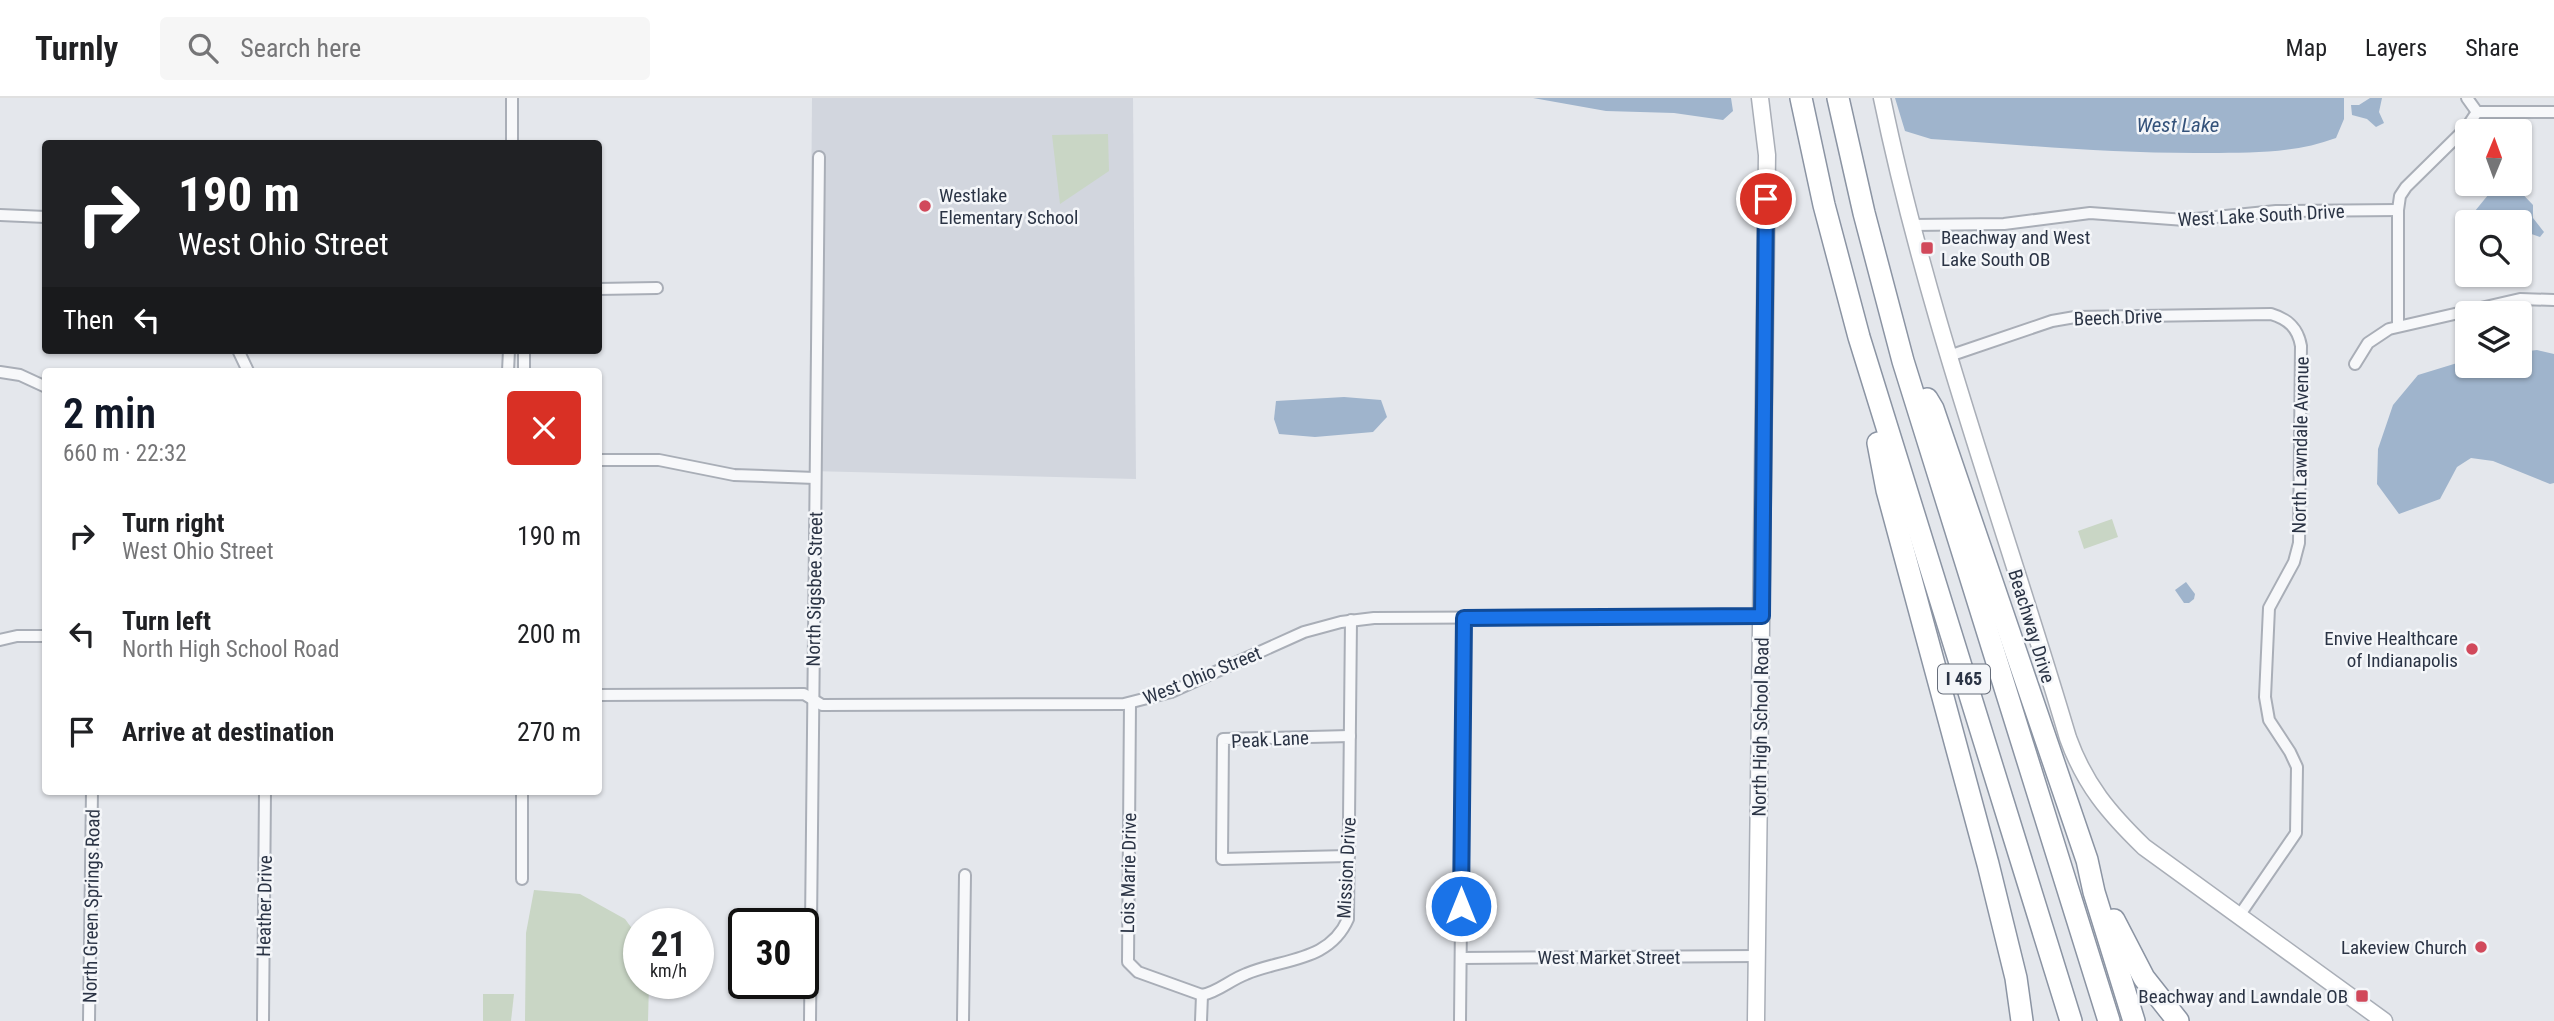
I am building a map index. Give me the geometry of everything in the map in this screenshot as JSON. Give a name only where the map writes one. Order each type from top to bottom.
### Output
[{"type":"highway","name":"I 465","points":[[1801,98],[1824,205],[1859,337],[2071,1021]]},
{"type":"highway","name":"I 465","points":[[1838,98],[1864,213],[1903,361],[2109,1021]]},
{"type":"highway","points":[[1859,337],[1887,490],[1988,864],[2016,978],[2022,1021]]},
{"type":"highway","points":[[1903,361],[1933,409],[2087,860],[2127,948],[2144,978],[2178,1021]]},
{"type":"highway","points":[[2087,860],[2094,892],[2134,1021]]},
{"type":"street","points":[[512,98],[512,140]]},
{"type":"street","name":"North High School Road","points":[[1756,1021],[1767,155],[1760,98]]},
{"type":"street","name":"Beachway Drive","points":[[1882,98],[1896,167],[1950,356],[2068,738],[2083,773],[2103,804],[2132,837],[2384,1021]]},
{"type":"street","points":[[2468,98],[2477,112]]},
{"type":"street","points":[[2477,112],[2554,112]]},
{"type":"street","points":[[2398,326],[2398,210],[2404,190],[2468,127],[2477,112]]},
{"type":"street","name":"North Sigsbee Street","points":[[810,1021],[819,157]]},
{"type":"street","name":"West Lake South Drive","points":[[1912,225],[2004,224],[2091,213],[2185,220],[2276,211],[2398,210]]},
{"type":"street","points":[[0,215],[42,217]]},
{"type":"street","points":[[602,289],[657,288]]},
{"type":"street","points":[[2355,364],[2365,346],[2376,336],[2398,326],[2520,299],[2554,300]]},
{"type":"street","name":"Beech Drive","points":[[1950,356],[2052,321],[2075,317],[2266,313],[2290,322]]},
{"type":"street","name":"North Lawndale Avenue","points":[[2239,916],[2296,833],[2297,767],[2272,727],[2265,701],[2267,613],[2294,562],[2299,543],[2301,346],[2299,335],[2290,322]]},
{"type":"street","points":[[0,372],[20,375],[42,385]]},
{"type":"street","points":[[602,460],[659,460],[734,475],[815,478]]},
{"type":"street","name":"West Ohio Street","points":[[602,695],[804,694],[822,705],[1114,705],[1171,692],[1304,632],[1351,620],[1762,616]]},
{"type":"street","points":[[1460,1021],[1464,618]]},
{"type":"street","name":"Mission Drive","points":[[1202,995],[1212,993],[1256,970],[1316,954],[1332,943],[1348,919],[1351,620]]},
{"type":"street","points":[[0,640],[17,636],[42,636]]},
{"type":"street","name":"Lois Marie Drive","points":[[1130,703],[1128,962],[1138,972],[1202,995]]},
{"type":"street","name":"Peak Lane","points":[[1349,856],[1222,859],[1223,739],[1350,736]]},
{"type":"street","name":"North Green Springs Road","points":[[89,1021],[92,795]]},
{"type":"street","name":"Heather Drive","points":[[263,1021],[265,795]]},
{"type":"street","points":[[522,795],[522,879]]},
{"type":"street","points":[[963,1021],[965,875]]},
{"type":"street","name":"West Market Street","points":[[1461,958],[1757,956]]},
{"type":"street","points":[[1201,1021],[1202,995]]},
{"type":"shaded area","points":[[812,98],[1133,98],[1136,479],[809,471]]},
{"type":"green space","points":[[1108,134],[1109,171],[1060,204],[1052,135]]},
{"type":"green space","points":[[2112,519],[2118,537],[2084,549],[2078,531]]},
{"type":"green space","points":[[534,890],[580,894],[623,918],[623,999],[649,999],[648,1021],[525,1021],[526,933]]},
{"type":"green space","points":[[483,994],[514,994],[511,1021],[483,1021]]},
{"type":"water","points":[[1533,98],[1731,98],[1733,111],[1723,120],[1674,113],[1606,111]]},
{"type":"water","name":"West Lake","points":[[1895,98],[2344,98],[2344,119],[2336,138],[2305,147],[2225,153],[2105,151],[1931,139],[1905,131]]},
{"type":"water","points":[[2370,98],[2382,98],[2379,112],[2384,123],[2376,127],[2367,119],[2352,115],[2351,105],[2359,105]]},
{"type":"water","points":[[2487,196],[2524,196],[2533,205],[2533,218],[2544,232],[2540,237],[2532,234],[2532,210],[2476,210]]},
{"type":"water","points":[[2532,351],[2554,354],[2554,483],[2550,484],[2493,461],[2471,458],[2457,467],[2440,499],[2399,514],[2377,484],[2378,449],[2393,405],[2418,375],[2455,364],[2455,378],[2532,378]]},
{"type":"water","points":[[1344,397],[1381,400],[1387,417],[1373,432],[1315,437],[1279,434],[1274,419],[1276,401]]},
{"type":"water","points":[[2186,582],[2195,594],[2189,603],[2184,603],[2175,590]]},
{"type":"place","name":"Westlake Elementary School","points":[[925,206]]},
{"type":"place","name":"Beachway and West Lake South OB","points":[[1927,248]]},
{"type":"place","name":"Envive Healthcare of Indianapolis","points":[[2472,649]]},
{"type":"place","name":"Lakeview Church","points":[[2481,947]]},
{"type":"place","name":"Beachway and Lawndale OB","points":[[2362,996]]},
{"type":"route","points":[[1461,906],[1464,618],[1762,616],[1766,199]]}]
